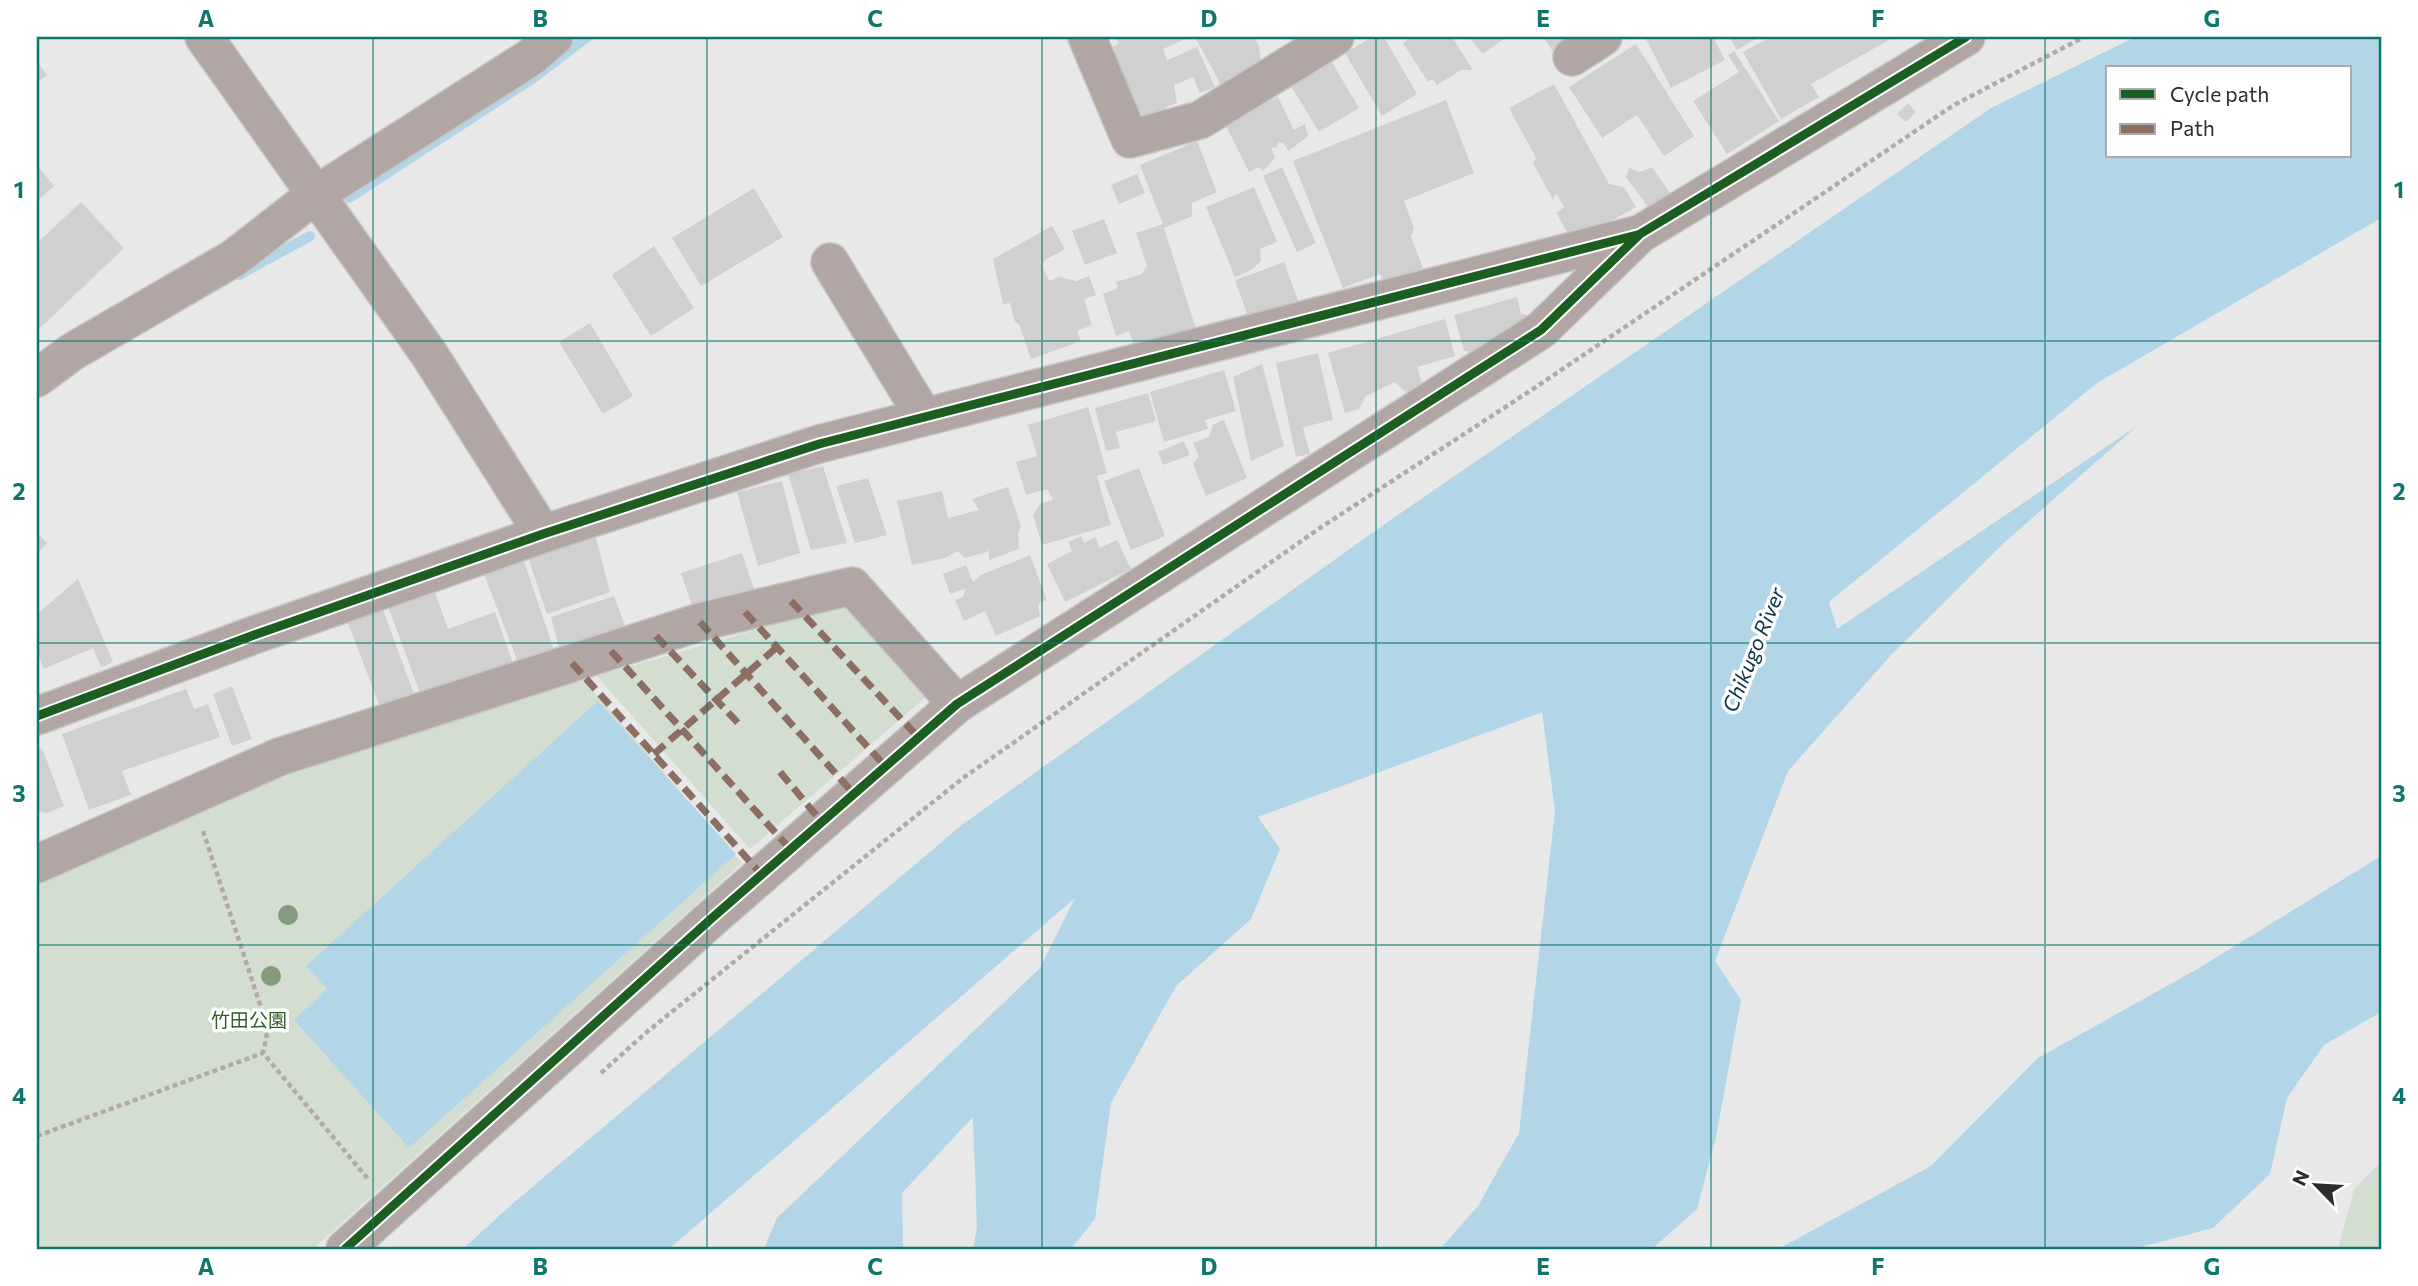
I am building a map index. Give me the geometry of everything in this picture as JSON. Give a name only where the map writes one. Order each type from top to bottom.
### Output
[{"type":"street","points":[[204,37],[429,354],[543,534]]},
{"type":"street","points":[[37,378],[72,352],[234,258],[315,195],[531,57],[554,37]]},
{"type":"street","points":[[1087,37],[1130,139],[1200,120],[1335,37]]},
{"type":"street","points":[[1572,57],[1603,37]]},
{"type":"street","points":[[345,1249],[712,919],[957,704],[1541,330],[1640,234],[1950,41]]},
{"type":"street","points":[[37,716],[267,630],[543,534],[819,444],[1640,234]]},
{"type":"street","points":[[830,262],[924,417]]},
{"type":"street","points":[[37,864],[279,757],[700,622],[852,586],[957,704]]},
{"type":"path","points":[[597,1076],[648,1031],[962,778],[1298,543],[1533,389],[1954,105],[2084,37]]},
{"type":"path","points":[[192,796],[268,1029],[263,1053]]},
{"type":"path","points":[[263,1053],[393,1206]]},
{"type":"path","points":[[37,1136],[263,1053]]},
{"type":"green space","points":[[849,603],[927,696],[750,849],[597,676]]},
{"type":"green space","name":"竹田公園","points":[[577,675],[742,863],[313,1249],[37,1249],[37,875],[276,780]]},
{"type":"green space","points":[[2381,1162],[2381,1249],[2338,1249],[2354,1189]]},
{"type":"water","name":"Chikugo River","points":[[2135,37],[2381,37],[2381,218],[2097,383],[1829,602],[1837,629],[2137,426],[2006,541],[1891,655],[1788,771],[1715,961],[1741,1000],[1716,1137],[1697,1209],[1652,1249],[1440,1249],[1478,1206],[1519,1133],[1555,811],[1542,712],[1258,817],[1280,849],[1251,919],[1176,986],[1111,1103],[1095,1219],[1071,1249],[973,1249],[977,1228],[973,1117],[902,1193],[903,1249],[764,1249],[777,1218],[1040,968],[1075,898],[669,1249],[463,1249],[511,1205],[963,824],[1389,521],[1991,108]]},
{"type":"water","points":[[598,701],[736,854],[409,1148],[294,1020],[327,989],[306,966]]},
{"type":"water","points":[[2381,856],[2381,1012],[2324,1045],[2287,1098],[2270,1174],[2213,1228],[2133,1249],[1778,1249],[1931,1166],[2038,1058],[2199,968]]},
{"type":"building","points":[[1115,37],[1185,37],[1186,39],[1163,49],[1167,60],[1197,47],[1215,87],[1200,93],[1193,77],[1174,85],[1177,103],[1166,107],[1168,114],[1145,119],[1111,48],[1119,44]]},
{"type":"building","points":[[1195,37],[1254,37],[1259,46],[1261,63],[1221,85]]},
{"type":"building","points":[[1372,37],[1384,37],[1417,94],[1382,116],[1345,53]]},
{"type":"building","points":[[1412,37],[1452,37],[1473,70],[1461,70],[1437,85],[1433,79],[1428,82],[1403,43]]},
{"type":"building","points":[[1469,37],[1506,37],[1483,54]]},
{"type":"building","points":[[1543,37],[1579,37],[1554,53]]},
{"type":"building","points":[[1645,37],[1713,37],[1725,60],[1671,88]]},
{"type":"building","points":[[1729,37],[1759,37],[1737,50]]},
{"type":"building","points":[[1771,37],[1894,37],[1811,84],[1819,97],[1781,119],[1743,52]]},
{"type":"building","points":[[1636,44],[1694,136],[1664,156],[1637,115],[1602,138],[1569,87]]},
{"type":"building","points":[[1734,51],[1779,121],[1727,154],[1693,101],[1739,72],[1728,55]]},
{"type":"building","points":[[37,61],[47,75],[37,82]]},
{"type":"building","points":[[1332,62],[1359,108],[1319,132],[1291,86]]},
{"type":"building","points":[[1554,84],[1609,184],[1624,187],[1636,207],[1588,234],[1570,237],[1556,213],[1564,207],[1556,193],[1553,200],[1533,163],[1536,158],[1509,108]]},
{"type":"building","points":[[1278,97],[1294,130],[1305,124],[1308,136],[1289,151],[1283,143],[1278,142],[1276,148],[1271,147],[1275,158],[1263,171],[1258,167],[1249,172],[1225,124]]},
{"type":"building","points":[[1446,100],[1474,173],[1404,201],[1414,228],[1411,237],[1423,268],[1384,283],[1380,274],[1343,288],[1293,161]]},
{"type":"building","points":[[1908,103],[1916,112],[1906,122],[1897,114]]},
{"type":"building","points":[[1197,141],[1217,192],[1192,203],[1192,216],[1164,228],[1196,329],[1135,348],[1129,331],[1116,336],[1103,294],[1118,288],[1116,282],[1142,274],[1147,266],[1136,233],[1163,224],[1140,165]]},
{"type":"building","points":[[37,165],[54,186],[37,201]]},
{"type":"building","points":[[1282,167],[1316,243],[1297,252],[1263,176]]},
{"type":"building","points":[[1652,167],[1672,196],[1651,211],[1626,177],[1629,168],[1640,172]]},
{"type":"building","points":[[1137,174],[1145,193],[1119,204],[1111,185]]},
{"type":"building","points":[[1254,187],[1277,242],[1260,249],[1261,261],[1251,270],[1235,277],[1206,207]]},
{"type":"building","points":[[754,188],[783,237],[701,286],[672,238]]},
{"type":"building","points":[[81,202],[124,248],[37,331],[37,243]]},
{"type":"building","points":[[1104,219],[1117,253],[1085,265],[1072,231]]},
{"type":"building","points":[[1052,226],[1065,249],[1045,260],[1042,266],[1049,281],[1059,277],[1076,281],[1089,276],[1096,295],[1084,299],[1092,325],[1077,331],[1081,341],[1031,359],[1010,303],[1003,304],[993,259]]},
{"type":"building","points":[[654,246],[694,308],[651,336],[612,275]]},
{"type":"building","points":[[1284,262],[1298,300],[1249,319],[1235,280]]},
{"type":"building","points":[[1517,297],[1521,314],[1529,315],[1529,322],[1485,353],[1464,351],[1454,315]]},
{"type":"building","points":[[1445,319],[1455,356],[1417,367],[1423,387],[1405,392],[1395,382],[1366,396],[1359,409],[1345,413],[1328,353]]},
{"type":"building","points":[[590,323],[633,396],[603,414],[559,342]]},
{"type":"building","points":[[1318,353],[1333,420],[1303,427],[1310,454],[1296,457],[1276,363]]},
{"type":"building","points":[[1262,364],[1284,446],[1251,461],[1233,377]]},
{"type":"building","points":[[1224,370],[1236,411],[1205,420],[1208,429],[1164,442],[1150,392]]},
{"type":"building","points":[[1148,393],[1156,421],[1116,432],[1120,448],[1106,451],[1095,408]]},
{"type":"building","points":[[1088,407],[1107,473],[1097,476],[1111,525],[1042,545],[1033,515],[1040,504],[1053,500],[1047,489],[1026,495],[1016,462],[1037,456],[1028,425]]},
{"type":"building","points":[[1224,420],[1247,478],[1206,496],[1193,464],[1199,457],[1193,443],[1209,437],[1213,425]]},
{"type":"building","points":[[1184,441],[1190,455],[1163,465],[1158,452]]},
{"type":"building","points":[[823,466],[847,543],[811,550],[788,474]]},
{"type":"building","points":[[1139,468],[1165,536],[1131,550],[1104,481]]},
{"type":"building","points":[[868,478],[887,535],[855,543],[836,486]]},
{"type":"building","points":[[782,481],[800,553],[758,566],[737,492]]},
{"type":"building","points":[[1008,487],[1021,526],[1018,533],[1019,549],[989,560],[989,551],[965,558],[958,551],[945,558],[912,565],[897,501],[942,491],[948,518],[979,510],[972,499]]},
{"type":"building","points":[[37,533],[47,543],[37,553]]},
{"type":"building","points":[[595,534],[610,592],[547,614],[528,557]]},
{"type":"building","points":[[1081,536],[1084,543],[1095,537],[1100,548],[1117,540],[1131,569],[1065,602],[1047,564],[1072,551],[1068,542]]},
{"type":"building","points":[[742,553],[758,601],[695,615],[681,573]]},
{"type":"building","points":[[1030,555],[1047,600],[1038,604],[1040,616],[996,636],[985,611],[964,621],[955,600],[963,597],[965,589],[950,594],[943,574],[966,565],[973,582],[981,575]]},
{"type":"building","points":[[524,561],[555,653],[519,665],[484,574]]},
{"type":"building","points":[[78,579],[113,662],[101,667],[93,648],[44,669],[37,652],[37,614]]},
{"type":"building","points":[[432,584],[448,629],[495,612],[514,666],[420,693],[386,601]]},
{"type":"building","points":[[614,596],[629,637],[562,660],[551,617]]},
{"type":"building","points":[[380,602],[417,702],[382,712],[345,615]]},
{"type":"building","points":[[232,686],[252,739],[232,746],[213,694]]},
{"type":"building","points":[[186,689],[194,709],[208,704],[220,737],[122,771],[131,795],[89,810],[62,734]]},
{"type":"building","points":[[42,748],[64,806],[47,813],[37,811],[37,750]]},
{"type":"waterway","points":[[349,198],[535,77],[587,37]]},
{"type":"waterway","points":[[239,275],[310,236]]},
{"type":"marked path","points":[[791,601],[919,738]]},
{"type":"marked path","points":[[745,612],[886,767]]},
{"type":"marked path","points":[[700,622],[854,794]]},
{"type":"marked path","points":[[656,636],[740,725]]},
{"type":"marked path","points":[[654,754],[777,647]]},
{"type":"marked path","points":[[611,651],[791,850]]},
{"type":"marked path","points":[[572,663],[762,875]]},
{"type":"marked path","points":[[780,772],[822,822]]},
{"type":"cycle path","points":[[345,1249],[712,918],[957,704],[1541,330],[1640,234],[1966,37]]},
{"type":"cycle path","points":[[37,716],[254,635],[543,534],[819,444],[1637,235]]}]
